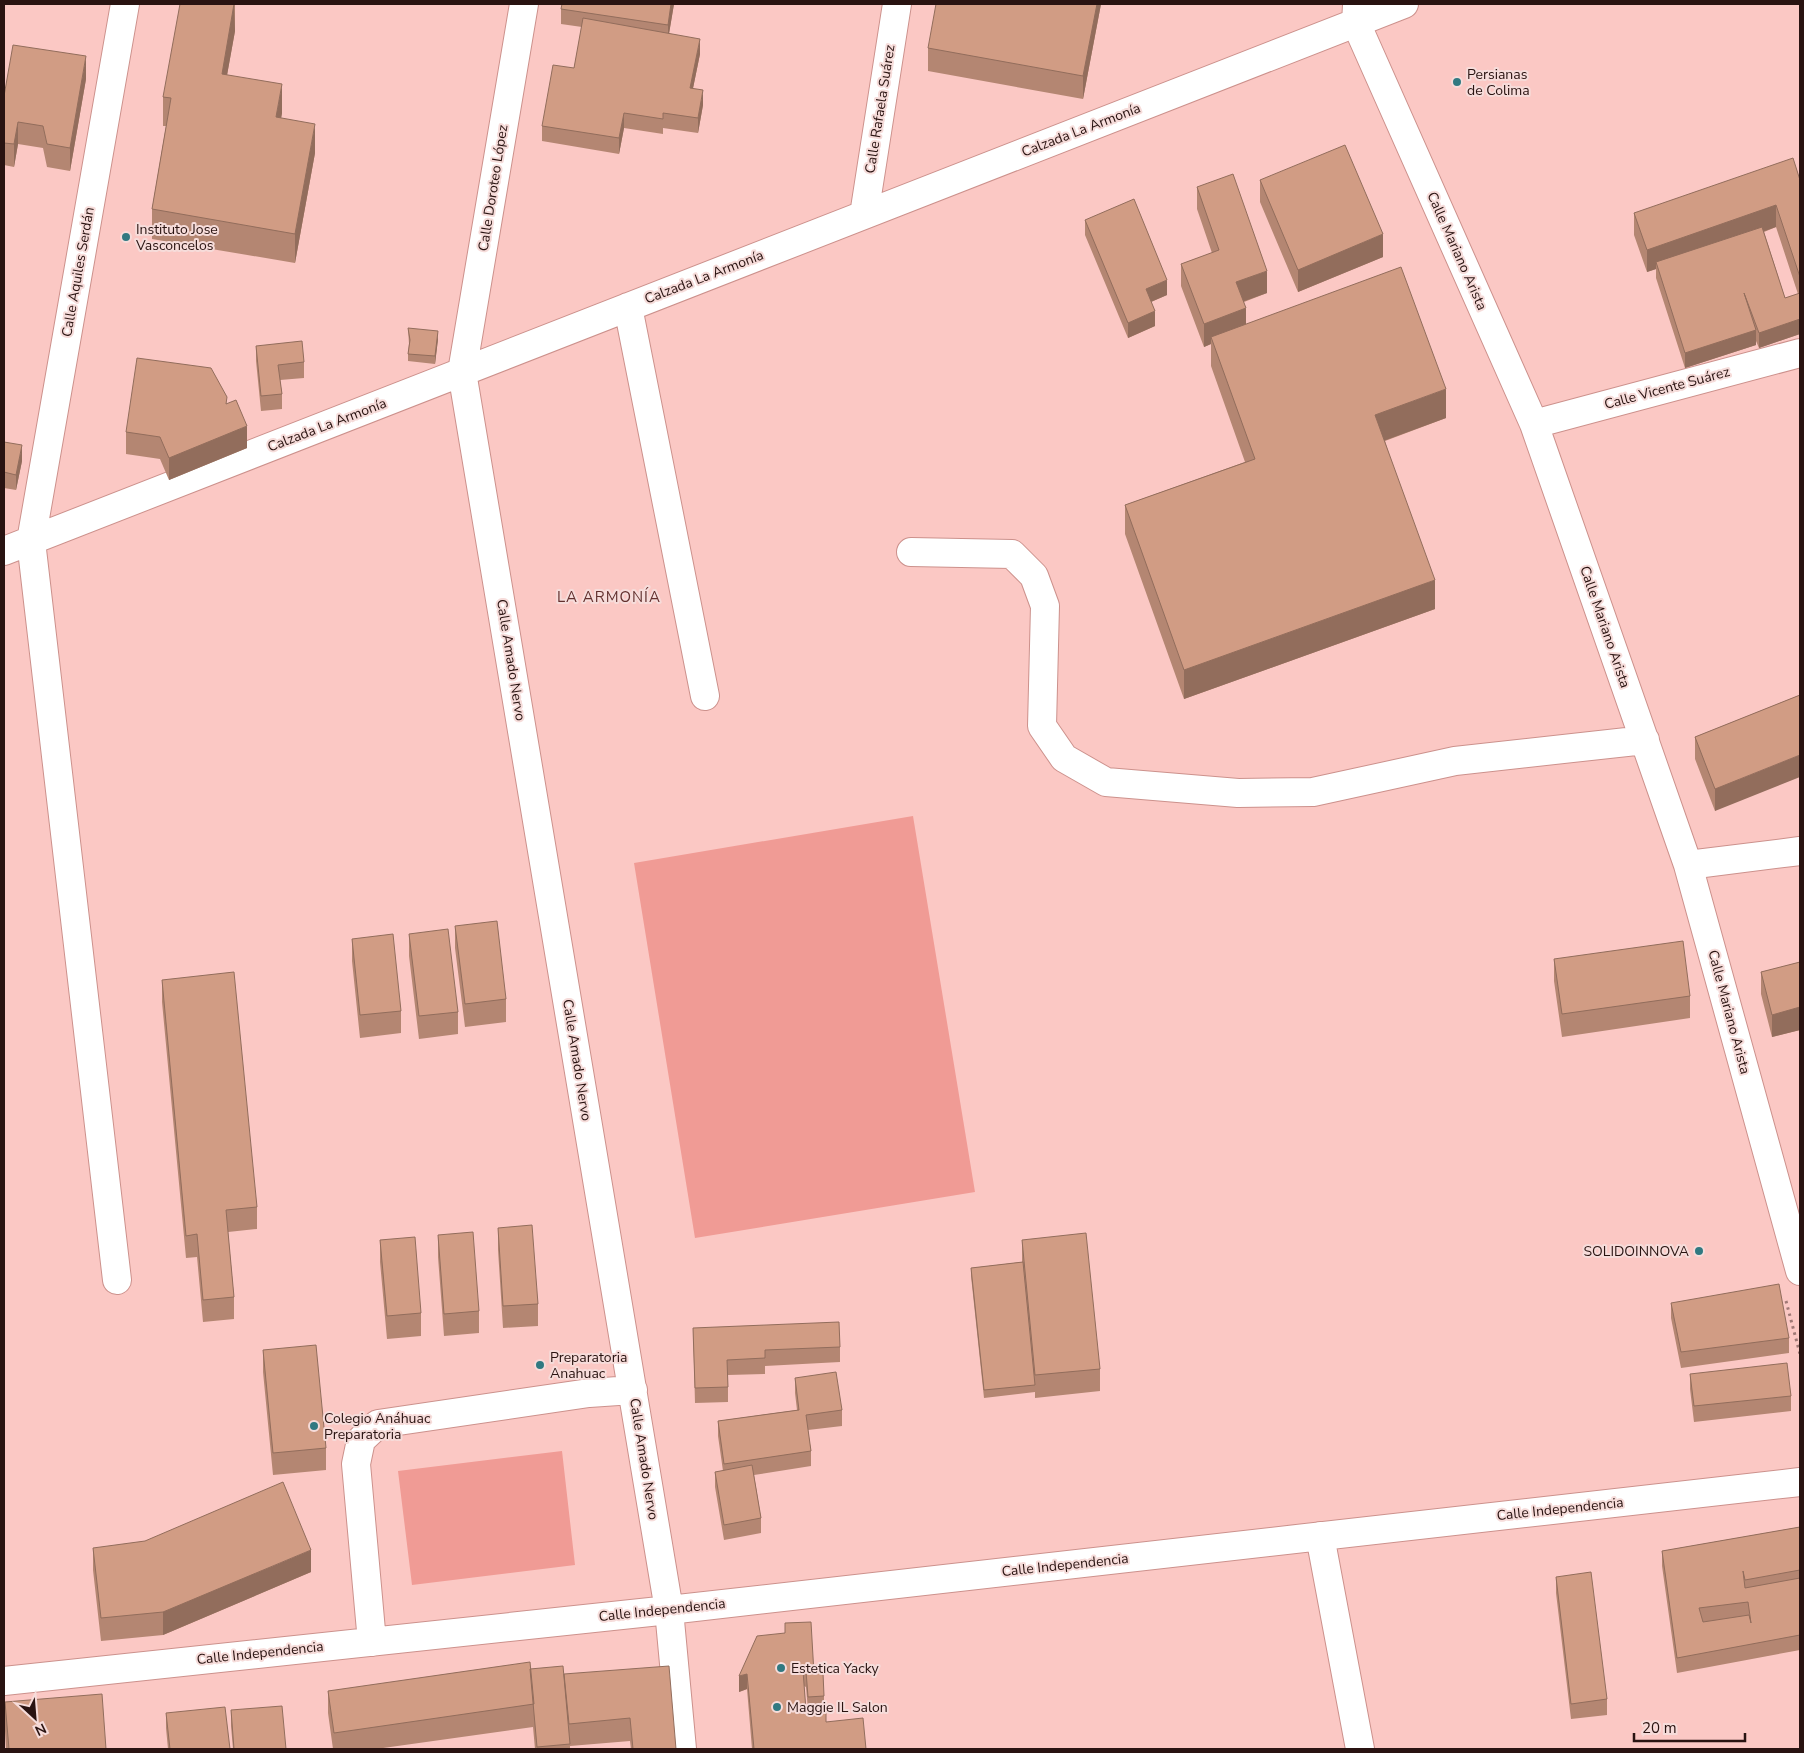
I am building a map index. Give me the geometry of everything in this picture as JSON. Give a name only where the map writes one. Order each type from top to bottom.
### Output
[{"type":"street","name":"Calle Aquiles Serdán","points":[[117,1280],[31,541],[126,4]]},
{"type":"street","name":"Calle Doroteo López","points":[[462,372],[524,4]]},
{"type":"street","name":"Calle Rafaela Suárez","points":[[864,215],[897,4]]},
{"type":"street","name":"Calzada La Armonía","points":[[4,551],[864,215],[1356,13],[1404,4]]},
{"type":"street","name":"Calle Mariano Arista","points":[[1356,13],[1534,424],[1688,865],[1800,1271]]},
{"type":"street","points":[[628,307],[705,696]]},
{"type":"street","name":"Calle Vicente Suárez","points":[[1534,424],[1800,353]]},
{"type":"street","name":"Calle Amado Nervo","points":[[462,372],[669,1610],[682,1749]]},
{"type":"street","points":[[911,552],[1012,554],[1034,576],[1045,606],[1042,726],[1064,758],[1106,782],[1238,794],[1313,792],[1455,761],[1645,740]]},
{"type":"street","points":[[1688,865],[1800,851]]},
{"type":"street","points":[[372,1642],[356,1464],[361,1440],[378,1424],[589,1393],[633,1390]]},
{"type":"street","name":"Calle Independencia","points":[[4,1681],[669,1610],[1800,1482]]},
{"type":"street","points":[[1320,1536],[1360,1749]]},
{"type":"shaded area","points":[[913,816],[975,1192],[695,1238],[634,863]]},
{"type":"shaded area","points":[[562,1451],[575,1565],[412,1585],[398,1471]]},
{"type":"building","name":"Instituto Jose Vasconcelos","points":[[180,4],[234,4],[222,74],[282,84],[276,117],[315,124],[295,234],[152,209],[171,98],[163,97]]},
{"type":"building","points":[[562,4],[671,4],[668,25],[561,9]]},
{"type":"building","points":[[936,4],[1097,4],[1083,76],[928,48]]},
{"type":"building","points":[[583,18],[700,39],[690,88],[703,90],[698,118],[663,113],[663,119],[624,113],[619,138],[542,126],[553,65],[574,68]]},
{"type":"building","points":[[13,45],[86,56],[70,148],[47,144],[43,126],[18,122],[14,144],[4,143],[4,96]]},
{"type":"building","points":[[1345,145],[1383,234],[1298,270],[1260,180]]},
{"type":"building","points":[[1793,158],[1800,180],[1800,277],[1776,205],[1647,250],[1634,213]]},
{"type":"building","points":[[1233,174],[1267,271],[1236,282],[1246,308],[1204,324],[1181,264],[1219,250],[1197,187]]},
{"type":"building","points":[[1134,199],[1167,280],[1146,289],[1155,311],[1128,323],[1085,220]]},
{"type":"building","points":[[1762,227],[1785,298],[1800,293],[1800,319],[1759,333],[1744,293],[1756,330],[1685,353],[1656,262]]},
{"type":"building","points":[[1401,267],[1446,389],[1375,415],[1435,580],[1184,670],[1125,505],[1255,459],[1211,337]]},
{"type":"building","points":[[408,328],[438,331],[435,356],[408,354],[410,340]]},
{"type":"building","points":[[302,341],[304,362],[278,365],[282,394],[261,396],[256,346]]},
{"type":"building","points":[[137,358],[211,368],[227,397],[226,404],[236,400],[247,426],[169,458],[160,437],[126,432]]},
{"type":"building","points":[[4,442],[22,445],[16,475],[4,472]]},
{"type":"building","points":[[1800,695],[1800,755],[1715,789],[1695,737]]},
{"type":"building","points":[[497,921],[506,999],[465,1004],[455,926]]},
{"type":"building","points":[[448,929],[458,1012],[419,1016],[409,934]]},
{"type":"building","points":[[393,934],[401,1011],[360,1015],[352,939]]},
{"type":"building","points":[[1683,941],[1690,996],[1562,1014],[1554,959]]},
{"type":"building","points":[[1800,962],[1800,1007],[1772,1015],[1761,972]]},
{"type":"building","points":[[234,972],[257,1207],[226,1210],[234,1297],[203,1300],[197,1234],[186,1236],[162,980]]},
{"type":"building","points":[[532,1225],[538,1304],[503,1306],[498,1228]]},
{"type":"building","points":[[473,1232],[479,1311],[444,1314],[438,1235]]},
{"type":"building","points":[[1086,1233],[1100,1369],[1035,1375],[1022,1240]]},
{"type":"building","points":[[415,1237],[421,1313],[387,1316],[380,1240]]},
{"type":"building","points":[[1023,1262],[1035,1385],[984,1390],[971,1268]]},
{"type":"building","points":[[1779,1284],[1789,1338],[1681,1352],[1671,1303]]},
{"type":"building","points":[[839,1322],[840,1347],[765,1350],[765,1358],[727,1360],[728,1387],[695,1388],[693,1328]]},
{"type":"building","points":[[316,1345],[326,1448],[273,1453],[263,1350]]},
{"type":"building","points":[[1787,1363],[1791,1396],[1694,1406],[1690,1374]]},
{"type":"building","points":[[836,1372],[842,1410],[806,1415],[811,1451],[724,1464],[718,1421],[799,1410],[795,1378]]},
{"type":"building","points":[[752,1465],[761,1518],[724,1525],[715,1472]]},
{"type":"building","points":[[283,1482],[311,1550],[163,1612],[101,1618],[93,1548],[145,1541]]},
{"type":"building","points":[[1800,1527],[1800,1570],[1745,1580],[1743,1571],[1745,1588],[1800,1578],[1800,1635],[1677,1658],[1662,1551]],"holes":[[[1748,1602],[1751,1623],[1749,1615],[1703,1622],[1699,1608]]]},
{"type":"building","points":[[1591,1572],[1607,1699],[1571,1704],[1556,1577]]},
{"type":"building","points":[[811,1622],[814,1674],[823,1673],[824,1696],[808,1697],[806,1671],[803,1671],[806,1710],[826,1709],[826,1722],[863,1718],[866,1749],[754,1749],[747,1674],[739,1676],[757,1636],[785,1633],[785,1623]]},
{"type":"building","points":[[530,1662],[534,1704],[334,1733],[328,1691]]},
{"type":"building","points":[[563,1666],[570,1744],[537,1747],[530,1669]]},
{"type":"building","points":[[669,1666],[676,1749],[633,1749],[630,1718],[569,1724],[564,1674]]},
{"type":"building","points":[[102,1694],[106,1749],[9,1749],[5,1702]]},
{"type":"building","points":[[282,1706],[286,1749],[234,1749],[231,1710]]},
{"type":"building","points":[[225,1707],[230,1749],[170,1749],[166,1713]]},
{"type":"place","name":"Persianas de Colima","points":[[1457,82]]},
{"type":"place","name":"Instituto Jose Vasconcelos","points":[[126,237]]},
{"type":"place","name":"SOLIDOINNOVA","points":[[1699,1251]]},
{"type":"place","name":"Preparatoria Anahuac","points":[[540,1365]]},
{"type":"place","name":"Colegio Anáhuac Preparatoria","points":[[314,1426]]},
{"type":"place","name":"Estetica Yacky","points":[[781,1668]]},
{"type":"place","name":"Maggie IL Salon","points":[[777,1707]]},
{"type":"district","name":"LA ARMONÍA","points":[[609,597]]}]
